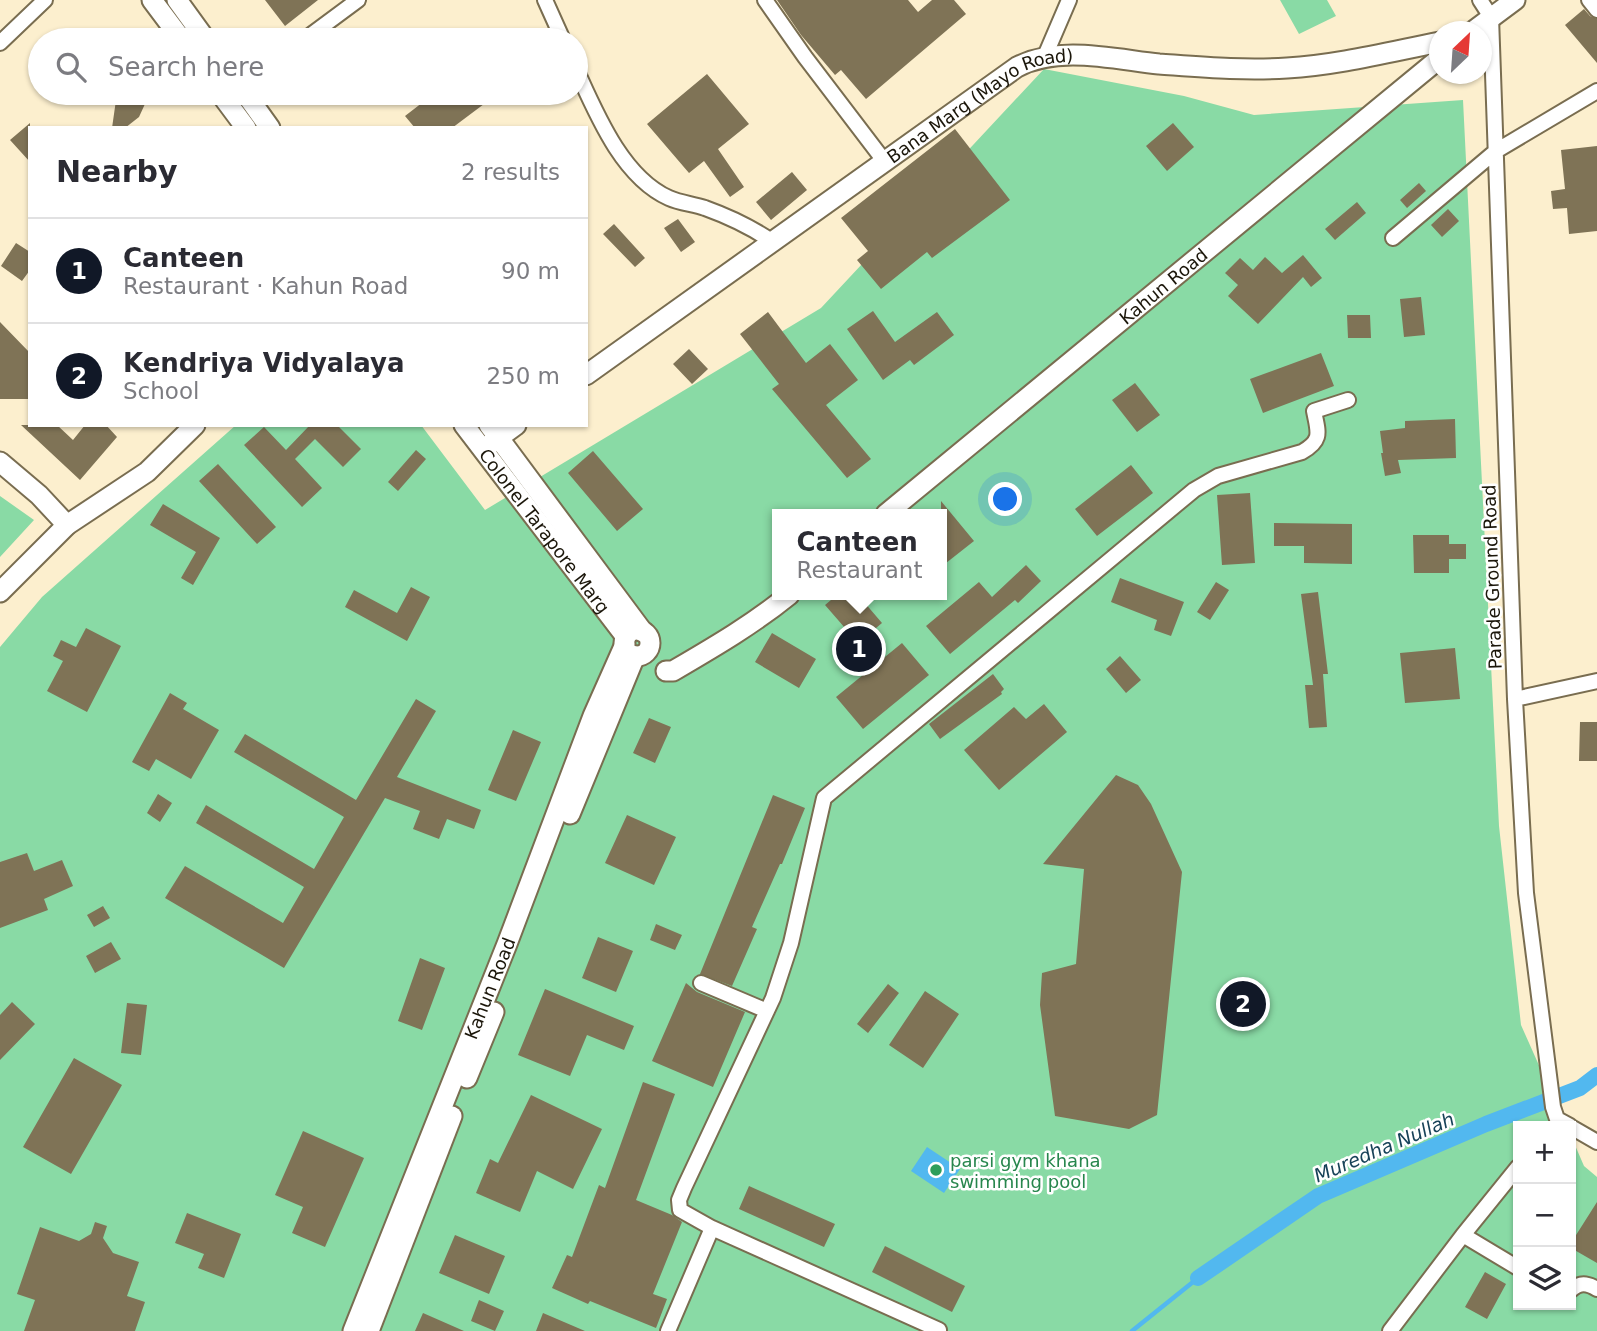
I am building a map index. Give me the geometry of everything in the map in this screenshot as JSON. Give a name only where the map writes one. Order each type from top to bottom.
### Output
[{"type":"street","points":[[0,43],[45,0]]},
{"type":"street","points":[[152,0],[172,28]]},
{"type":"street","points":[[177,0],[197,28]]},
{"type":"street","points":[[320,28],[358,0]]},
{"type":"street","points":[[545,0],[558,28]]},
{"type":"street","points":[[765,0],[885,162]]},
{"type":"street","points":[[1045,56],[1069,0]]},
{"type":"street","points":[[1480,0],[1491,17]]},
{"type":"street","points":[[1486,21],[1515,0]]},
{"type":"street","points":[[1589,0],[1597,10]]},
{"type":"street","name":"Parade Ground Road","points":[[1491,17],[1516,699],[1526,894],[1548,1077],[1561,1121]]},
{"type":"street","name":"Bana Marg (Mayo Road)","points":[[588,374],[1017,67],[1045,56],[1070,55],[1213,68],[1286,68],[1333,63],[1429,44]]},
{"type":"street","points":[[1391,52],[1408,83]]},
{"type":"street","name":"Kahun Road","points":[[892,509],[1429,67]]},
{"type":"street","points":[[1394,238],[1496,150],[1597,91]]},
{"type":"street","points":[[588,96],[597,116],[631,169],[649,187],[670,199],[732,218],[773,242]]},
{"type":"street","points":[[233,105],[245,126]]},
{"type":"street","points":[[254,105],[270,126]]},
{"type":"street","points":[[939,1331],[712,1228],[680,1210],[679,1200],[774,998],[791,943],[824,797],[1194,490],[1218,476],[1303,452],[1317,439],[1314,411],[1348,400]]},
{"type":"street","points":[[0,592],[67,525],[147,472],[193,427]]},
{"type":"street","name":"Colonel Tarapore Marg","points":[[468,427],[490,438],[636,644],[666,671],[673,671],[728,639],[757,621],[783,600]]},
{"type":"street","points":[[490,438],[512,427]]},
{"type":"street","points":[[0,463],[39,495],[67,525]]},
{"type":"street","points":[[39,495],[83,512]]},
{"type":"street","name":"Kahun Road","points":[[353,1331],[507,944],[593,716],[636,644]]},
{"type":"street","name":"Kahun Road","points":[[369,1331],[636,644]]},
{"type":"street","points":[[1516,699],[1597,681]]},
{"type":"street","points":[[701,983],[767,1012]]},
{"type":"street","name":"Parade Ground Road","points":[[1576,1130],[1597,1142]]},
{"type":"street","points":[[1390,1331],[1462,1235],[1513,1173]]},
{"type":"street","points":[[668,1331],[712,1228]]},
{"type":"street","points":[[1462,1235],[1513,1265]]},
{"type":"street","points":[[1576,1287],[1583,1283],[1597,1289]]},
{"type":"green space","points":[[1280,0],[1327,0],[1336,16],[1299,34]]},
{"type":"green space","points":[[1044,69],[1184,96],[1254,115],[1463,100],[1499,826],[1521,1025],[1564,1121],[1513,1121],[1513,1310],[1576,1310],[1576,1148],[1584,1166],[1597,1177],[1597,1331],[0,1331],[0,647],[42,597],[234,427],[423,427],[485,510],[821,308]]},
{"type":"green space","points":[[0,496],[34,520],[0,557]]},
{"type":"water","name":"parsi gym khana swimming pool","points":[[927,1147],[960,1169],[944,1193],[911,1171]]},
{"type":"building","points":[[265,0],[318,0],[285,26]]},
{"type":"building","points":[[777,0],[908,0],[918,12],[932,0],[954,0],[966,14],[866,99],[841,70],[835,75],[801,35]]},
{"type":"building","points":[[1584,9],[1597,19],[1597,63],[1565,25]]},
{"type":"building","points":[[707,74],[749,124],[718,149],[744,187],[730,197],[704,161],[689,173],[647,124]]},
{"type":"building","points":[[115,105],[144,105],[139,117],[128,126],[112,126]]},
{"type":"building","points":[[419,105],[483,105],[455,126],[413,126],[405,116]]},
{"type":"building","points":[[30,123],[28,160],[10,140]]},
{"type":"building","points":[[1173,123],[1194,147],[1167,171],[1146,146]]},
{"type":"building","points":[[955,129],[1010,200],[932,258],[927,252],[881,289],[857,260],[868,251],[841,218]]},
{"type":"building","points":[[1597,146],[1597,231],[1569,234],[1567,208],[1553,209],[1551,191],[1565,189],[1561,150]]},
{"type":"building","points":[[792,172],[807,190],[771,220],[756,202]]},
{"type":"building","points":[[1419,183],[1426,191],[1407,208],[1400,200]]},
{"type":"building","points":[[1357,202],[1366,213],[1335,240],[1325,229]]},
{"type":"building","points":[[1448,209],[1459,221],[1442,237],[1431,225]]},
{"type":"building","points":[[678,219],[695,242],[681,252],[664,228]]},
{"type":"building","points":[[614,224],[645,258],[635,267],[603,234]]},
{"type":"building","points":[[16,243],[28,251],[28,273],[22,281],[1,266]]},
{"type":"building","points":[[1303,255],[1322,278],[1311,287],[1303,277],[1258,324],[1228,296],[1238,285],[1225,273],[1240,258],[1253,270],[1265,257],[1282,273]]},
{"type":"building","points":[[1421,297],[1425,335],[1404,337],[1400,299]]},
{"type":"building","points":[[873,311],[895,342],[937,312],[954,335],[914,365],[910,360],[883,380],[847,329]]},
{"type":"building","points":[[768,312],[806,363],[830,344],[858,380],[826,405],[871,459],[847,478],[772,389],[779,384],[740,334]]},
{"type":"building","points":[[1347,315],[1370,315],[1371,338],[1348,338]]},
{"type":"building","points":[[0,322],[28,351],[28,399],[0,399]]},
{"type":"building","points":[[689,349],[708,369],[692,384],[673,364]]},
{"type":"building","points":[[1321,353],[1334,386],[1263,413],[1250,379]]},
{"type":"building","points":[[1135,383],[1160,415],[1137,432],[1112,400]]},
{"type":"building","points":[[1455,419],[1456,458],[1398,460],[1401,473],[1385,476],[1380,431],[1405,428],[1405,421]]},
{"type":"building","points":[[21,425],[59,427],[73,440],[83,427],[108,427],[117,437],[80,480]]},
{"type":"building","points":[[264,427],[286,450],[308,427],[339,427],[361,449],[343,467],[315,439],[295,459],[322,488],[302,507],[244,445]]},
{"type":"building","points":[[416,450],[426,459],[398,491],[388,482]]},
{"type":"building","points":[[593,451],[643,509],[617,531],[568,473]]},
{"type":"building","points":[[218,464],[276,527],[257,544],[199,481]]},
{"type":"building","points":[[1131,465],[1153,493],[1097,536],[1075,509]]},
{"type":"building","points":[[1250,493],[1255,563],[1222,565],[1217,495]]},
{"type":"building","points":[[941,501],[974,541],[947,562],[947,509],[941,509]]},
{"type":"building","points":[[163,504],[220,538],[193,585],[181,578],[196,552],[150,525]]},
{"type":"building","points":[[1274,523],[1352,524],[1352,564],[1304,563],[1304,546],[1274,546]]},
{"type":"building","points":[[1413,535],[1449,535],[1449,544],[1466,544],[1466,559],[1449,559],[1449,573],[1414,573]]},
{"type":"building","points":[[1026,565],[1041,581],[1018,603],[1015,600],[950,654],[926,626],[979,582],[992,597]]},
{"type":"building","points":[[1120,578],[1184,602],[1171,636],[1154,630],[1157,620],[1111,602]]},
{"type":"building","points":[[1216,582],[1229,590],[1210,620],[1197,612]]},
{"type":"building","points":[[411,587],[430,597],[407,641],[345,607],[354,590],[397,613]]},
{"type":"building","points":[[1318,592],[1328,674],[1323,674],[1327,727],[1309,728],[1305,685],[1313,685],[1301,594]]},
{"type":"building","points":[[831,600],[862,600],[882,623],[858,643],[825,605]]},
{"type":"building","points":[[86,628],[121,646],[87,712],[47,691],[63,661],[53,656],[61,640],[76,647]]},
{"type":"building","points":[[772,633],[816,659],[799,688],[755,662]]},
{"type":"building","points":[[902,643],[929,675],[863,729],[836,697]]},
{"type":"building","points":[[1455,648],[1460,699],[1405,703],[1400,653]]},
{"type":"building","points":[[1120,656],[1141,680],[1126,693],[1106,669]]},
{"type":"building","points":[[993,674],[1004,689],[1002,694],[940,739],[929,724]]},
{"type":"building","points":[[170,693],[187,703],[183,709],[219,730],[191,779],[156,759],[149,771],[132,762]]},
{"type":"building","points":[[416,699],[436,711],[397,777],[481,810],[474,829],[447,819],[439,839],[413,829],[420,811],[385,798],[284,968],[165,898],[185,866],[283,923],[304,887],[196,823],[206,805],[314,869],[344,817],[234,752],[245,734],[356,800]]},
{"type":"building","points":[[1044,704],[1067,732],[999,790],[964,750],[1014,707],[1026,719]]},
{"type":"building","points":[[649,718],[671,727],[655,763],[633,753]]},
{"type":"building","points":[[1580,722],[1597,722],[1597,761],[1579,761]]},
{"type":"building","points":[[513,730],[541,742],[516,801],[488,790]]},
{"type":"building","points":[[1116,775],[1138,785],[1151,804],[1182,872],[1157,1115],[1129,1129],[1055,1116],[1040,1005],[1042,973],[1076,964],[1084,869],[1043,864]]},
{"type":"building","points":[[158,794],[172,803],[160,822],[147,813]]},
{"type":"building","points":[[773,795],[805,808],[752,927],[757,929],[732,986],[700,974]]},
{"type":"building","points":[[627,815],[676,837],[654,885],[605,863]]},
{"type":"building","points":[[27,853],[34,871],[62,860],[73,886],[44,899],[48,910],[0,928],[0,862]]},
{"type":"building","points":[[103,906],[110,918],[94,927],[87,915]]},
{"type":"building","points":[[656,924],[682,935],[675,950],[650,940]]},
{"type":"building","points":[[598,937],[633,951],[616,992],[582,978]]},
{"type":"building","points":[[111,942],[121,959],[95,973],[86,956]]},
{"type":"building","points":[[420,958],[445,968],[422,1030],[398,1021]]},
{"type":"building","points":[[686,983],[697,992],[745,1012],[713,1087],[652,1061]]},
{"type":"building","points":[[888,984],[899,993],[868,1033],[857,1024]]},
{"type":"building","points":[[545,989],[634,1026],[624,1050],[587,1035],[570,1076],[518,1055]]},
{"type":"building","points":[[925,991],[959,1014],[923,1068],[889,1045]]},
{"type":"building","points":[[12,1002],[35,1024],[0,1060],[0,1015]]},
{"type":"building","points":[[127,1003],[147,1005],[141,1055],[121,1053]]},
{"type":"building","points":[[74,1058],[122,1085],[71,1174],[23,1147]]},
{"type":"building","points":[[643,1082],[675,1094],[636,1200],[682,1222],[653,1294],[667,1299],[656,1328],[552,1288],[567,1255],[572,1257],[599,1185],[605,1188]]},
{"type":"building","points":[[531,1095],[602,1129],[573,1189],[537,1171],[520,1212],[476,1193],[490,1159],[498,1163]]},
{"type":"building","points":[[303,1131],[364,1158],[325,1247],[292,1233],[303,1207],[275,1195]]},
{"type":"building","points":[[749,1186],[835,1224],[824,1247],[739,1209]]},
{"type":"building","points":[[1597,1202],[1597,1263],[1576,1251],[1576,1235]]},
{"type":"building","points":[[187,1213],[241,1234],[224,1278],[198,1268],[204,1254],[175,1243]]},
{"type":"building","points":[[95,1222],[107,1226],[103,1238],[113,1253],[139,1262],[127,1296],[145,1302],[135,1331],[24,1331],[35,1300],[17,1294],[40,1227],[79,1241],[91,1234]]},
{"type":"building","points":[[455,1235],[505,1256],[489,1294],[439,1273]]},
{"type":"building","points":[[885,1246],[965,1286],[952,1312],[872,1272]]},
{"type":"building","points":[[1485,1272],[1506,1284],[1487,1319],[1465,1307]]},
{"type":"building","points":[[479,1300],[504,1311],[495,1331],[471,1321]]},
{"type":"building","points":[[423,1313],[464,1331],[415,1331]]},
{"type":"building","points":[[543,1313],[585,1331],[536,1331]]},
{"type":"waterway","name":"Muredha Nullah","points":[[1198,1278],[1318,1196],[1486,1124],[1580,1088],[1597,1075]]},
{"type":"waterway","name":"Muredha Nullah","points":[[1132,1331],[1198,1278]]},
{"type":"place","name":"Canteen","points":[[859,649]]},
{"type":"place","name":"Kendriya Vidyalaya","points":[[1243,1004]]},
{"type":"place","name":"parsi gym khana swimming pool","points":[[936,1170]]}]
